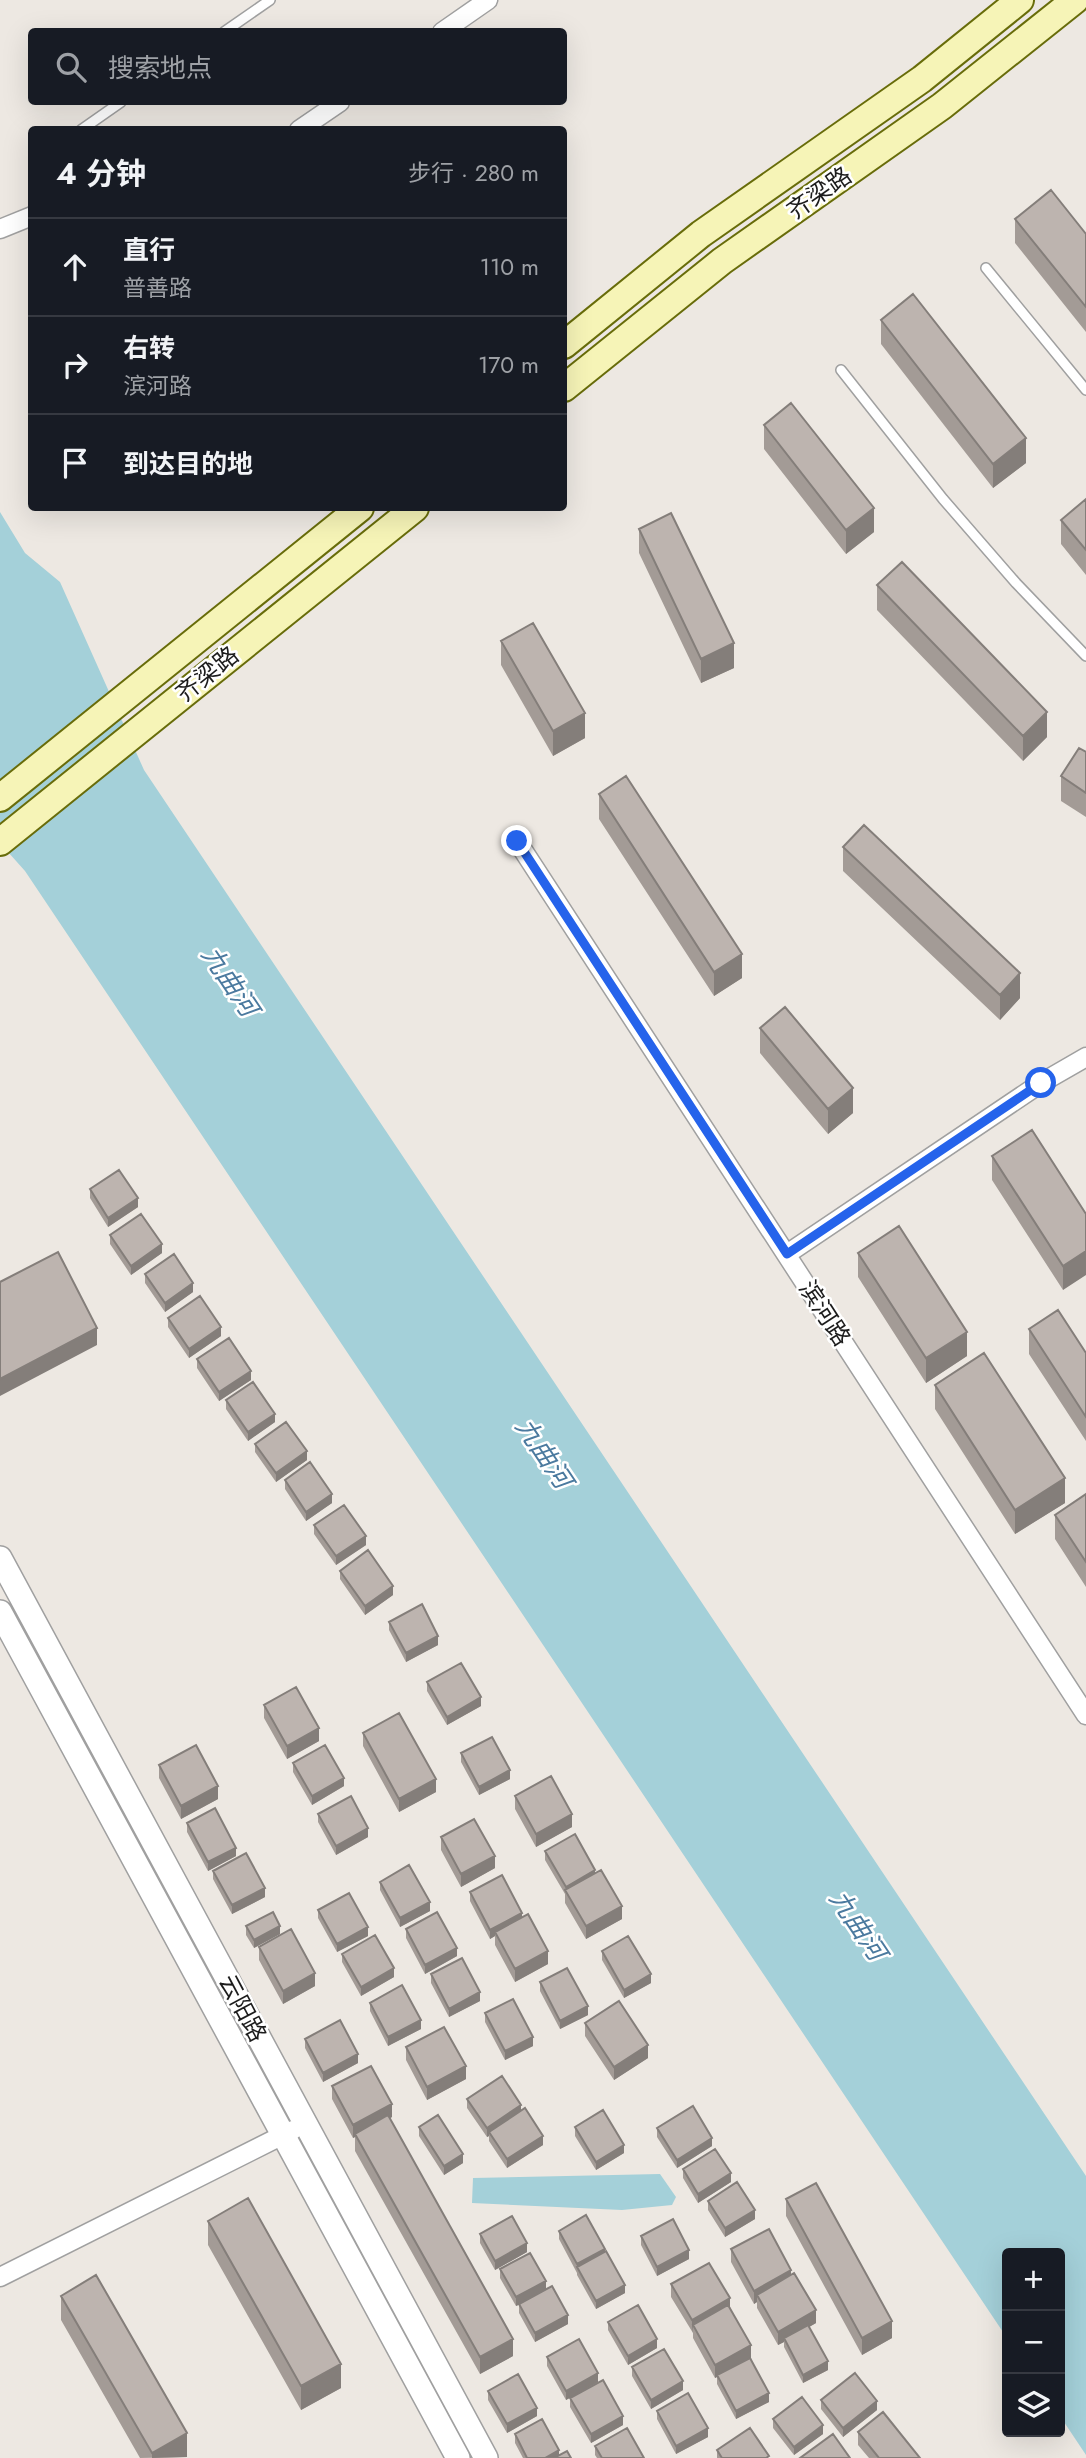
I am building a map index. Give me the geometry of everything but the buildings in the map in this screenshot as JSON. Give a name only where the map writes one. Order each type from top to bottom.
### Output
[{"type":"main road","name":"齐梁路","points":[[567,343],[701,234],[922,79],[1020,0]]},
{"type":"main road","name":"齐梁路","points":[[567,386],[722,261],[942,106],[1075,0]]},
{"type":"main road","name":"齐梁路","points":[[0,798],[355,511]]},
{"type":"main road","name":"齐梁路","points":[[0,842],[411,511]]},
{"type":"street","points":[[448,28],[488,0]]},
{"type":"street","points":[[305,126],[336,105]]},
{"type":"street","points":[[0,229],[28,218]]},
{"type":"street","name":"滨河路","points":[[517,841],[1086,1715]]},
{"type":"street","points":[[787,1254],[1041,1083],[1086,1057]]},
{"type":"street","name":"云阳路","points":[[0,1558],[486,2458]]},
{"type":"street","name":"云阳路","points":[[0,1612],[458,2458]]},
{"type":"street","points":[[0,2277],[306,2124]]},
{"type":"lane","points":[[230,28],[270,0]]},
{"type":"lane","points":[[87,126],[117,105]]},
{"type":"lane","points":[[986,268],[1086,390]]},
{"type":"lane","points":[[841,370],[943,499],[1016,583],[1086,656]]},
{"type":"water","name":"九曲河","points":[[0,512],[25,553],[60,582],[144,770],[1086,2176],[1086,2455],[1065,2424],[1065,2248],[1002,2248],[1002,2331],[25,871],[0,843]]},
{"type":"water","points":[[660,2174],[676,2197],[672,2205],[622,2210],[472,2203],[473,2178]]},
{"type":"route","points":[[517,841],[787,1254],[1041,1083]]}]
